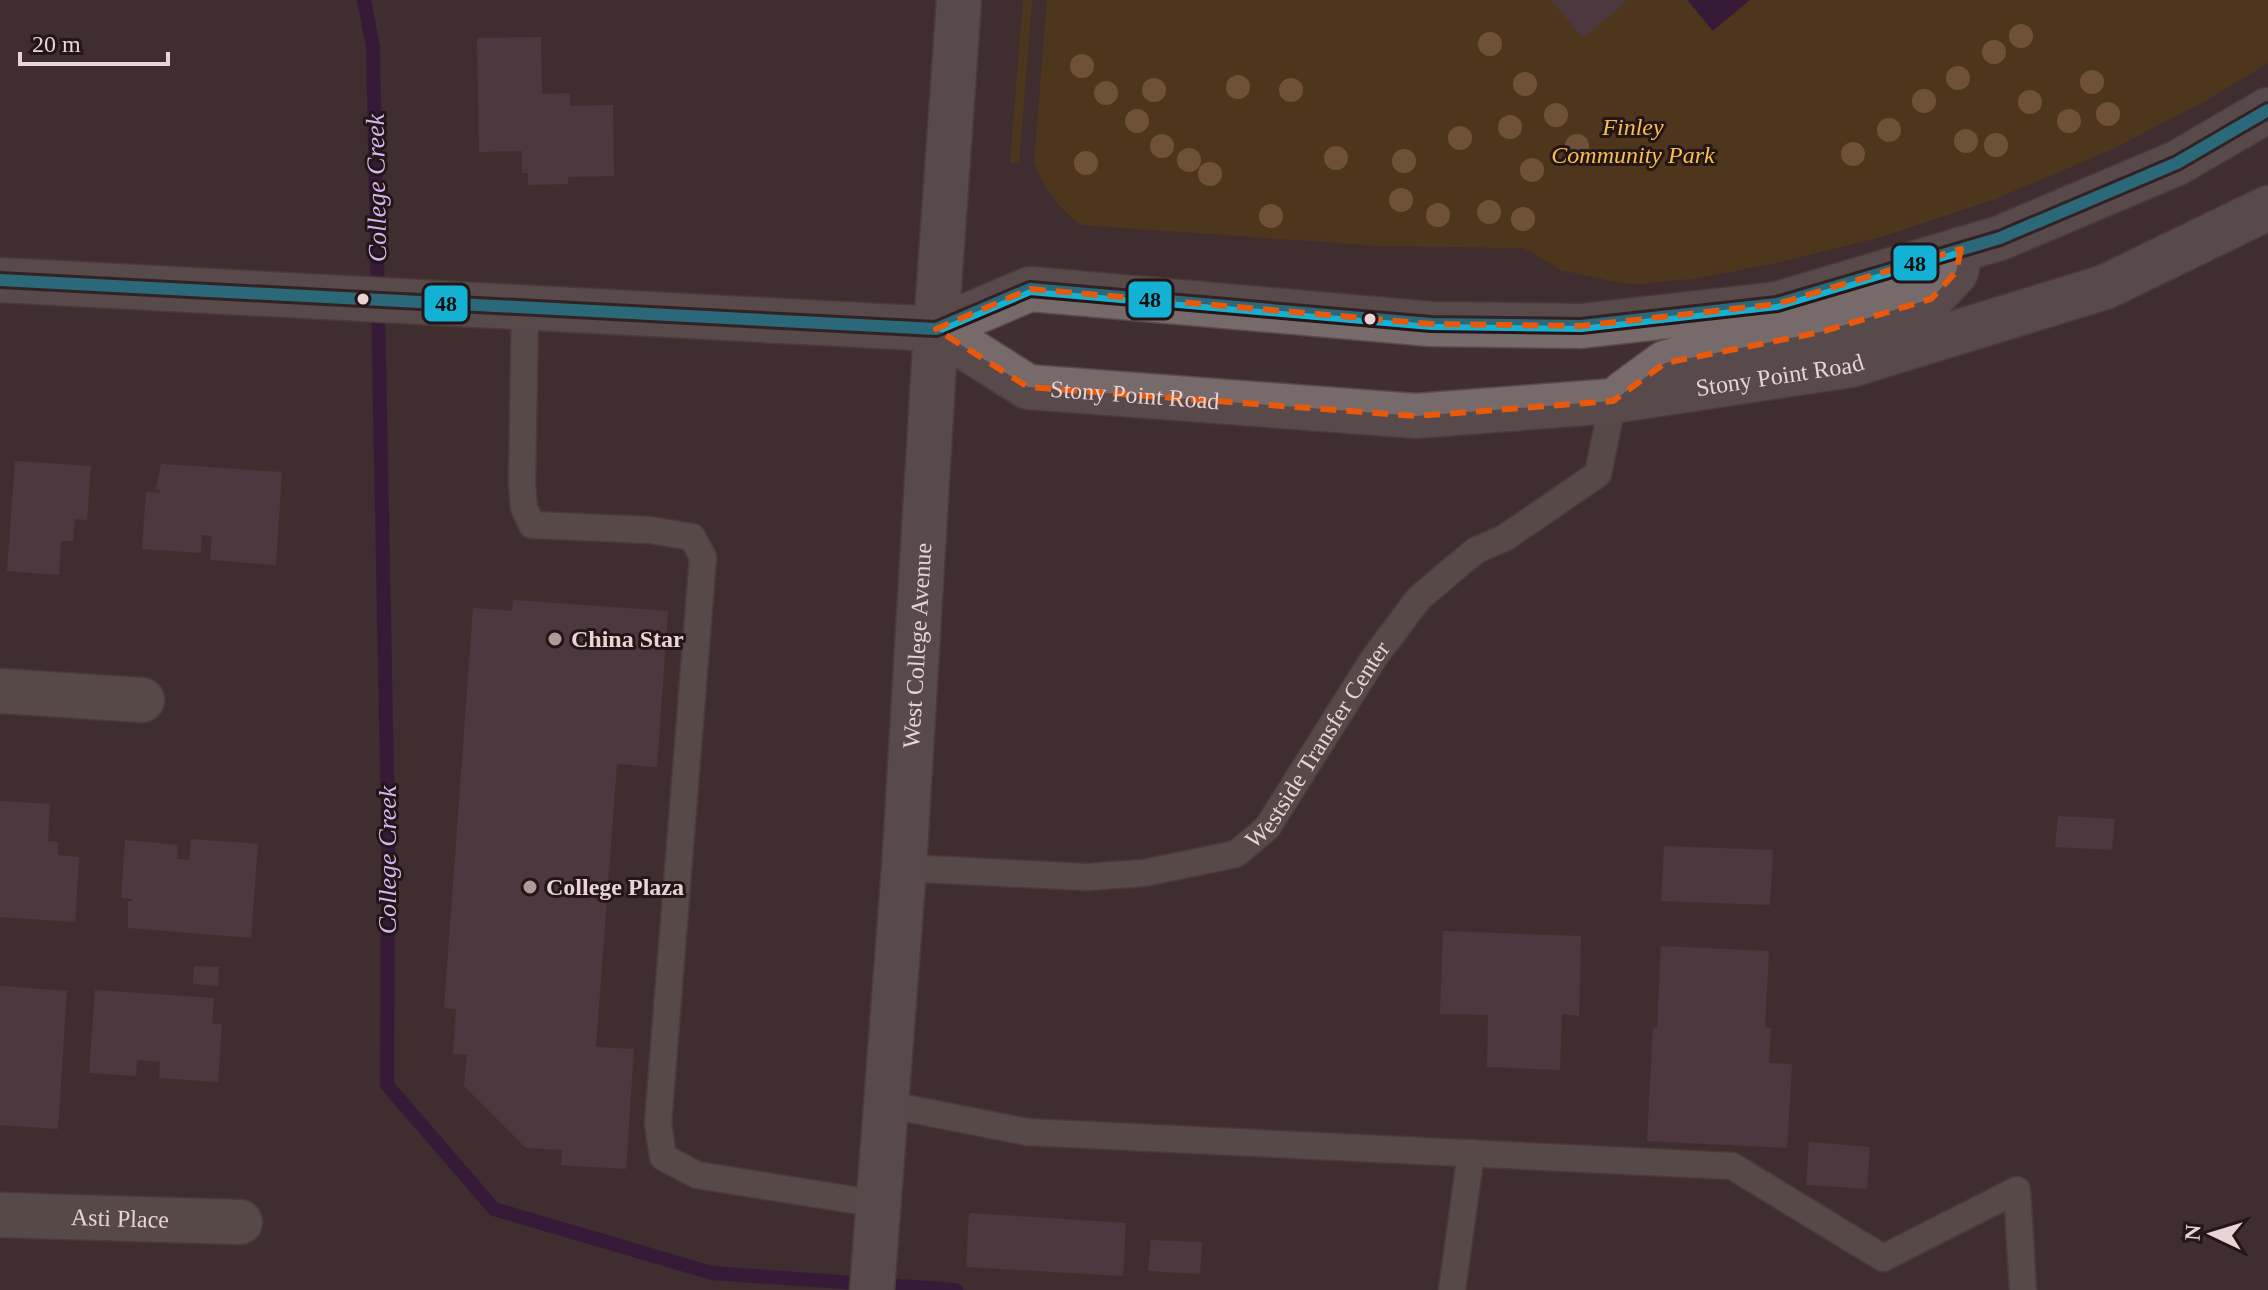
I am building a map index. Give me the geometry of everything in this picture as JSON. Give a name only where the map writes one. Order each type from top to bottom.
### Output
[{"type":"main road","name":"West College Avenue","points":[[873,1279],[904,868],[959,0]]},
{"type":"main road","points":[[0,280],[936,329],[1030,289],[1431,324],[1581,326],[1777,304],[2000,238],[2177,163],[2268,110]]},
{"type":"main road","name":"Stony Point Road","points":[[936,329],[1028,387],[1416,416],[1613,401],[1866,360],[2105,287],[2268,208]]},
{"type":"main road","points":[[1613,401],[1665,363],[1710,350],[1821,332],[1931,299],[1956,272],[1961,249]]},
{"type":"street","points":[[0,691],[142,700]]},
{"type":"street","name":"Asti Place","points":[[0,1215],[240,1222]]},
{"type":"lane","points":[[525,309],[522,484],[524,508],[532,525],[650,530],[692,537],[703,557],[658,1123],[663,1157],[697,1175],[878,1204]]},
{"type":"lane","name":"Westside Transfer Center","points":[[904,868],[1086,877],[1144,873],[1236,854],[1267,828],[1374,658],[1419,598],[1475,551],[1506,537],[1598,474],[1613,401]]},
{"type":"lane","points":[[885,1104],[1027,1132],[1732,1166],[1883,1258],[2017,1190],[2023,1290]]},
{"type":"lane","points":[[1452,1290],[1471,1153]]},
{"type":"highlighted area","points":[[1961,249],[1956,272],[1931,299],[1821,332],[1665,363],[1613,401],[1416,416],[1028,387],[936,329],[1030,289],[1431,324],[1581,326],[1777,304]]},
{"type":"green space","points":[[1023,0],[1032,0],[1019,163],[1010,163]]},
{"type":"green space","name":"Finley Community Park","points":[[1047,0],[2268,0],[2268,63],[2205,101],[2111,150],[1995,199],[1878,238],[1781,262],[1700,278],[1639,284],[1561,270],[1524,248],[1381,246],[1081,225],[1053,197],[1034,162]]},
{"type":"shaded area","points":[[1687,0],[1750,0],[1713,31]]},
{"type":"building","points":[[1551,0],[1624,0],[1626,2],[1583,38]]},
{"type":"building","points":[[541,37],[542,94],[570,93],[570,106],[613,105],[614,176],[568,177],[568,184],[528,185],[528,173],[522,173],[522,151],[479,152],[477,38]]},
{"type":"building","points":[[15,461],[91,466],[87,520],[75,519],[73,541],[61,541],[59,575],[7,571]]},
{"type":"building","points":[[161,464],[282,472],[276,565],[210,560],[212,536],[202,535],[201,553],[142,549],[146,492],[160,493],[156,489]]},
{"type":"building","name":"College Plaza","points":[[513,600],[668,611],[657,767],[617,764],[596,1047],[634,1049],[626,1169],[561,1165],[562,1150],[526,1148],[464,1086],[467,1055],[453,1054],[456,1009],[444,1008],[473,608],[512,611]]},
{"type":"building","points":[[0,801],[50,804],[48,841],[58,842],[58,855],[79,857],[75,922],[0,917]]},
{"type":"building","points":[[2058,816],[2115,819],[2112,850],[2055,847]]},
{"type":"building","points":[[191,839],[258,844],[251,938],[128,928],[128,901],[132,899],[121,898],[125,840],[178,845],[177,859],[189,860]]},
{"type":"building","points":[[1664,846],[1773,850],[1770,905],[1661,901]]},
{"type":"building","points":[[1443,931],[1581,936],[1579,1016],[1562,1014],[1560,1070],[1487,1067],[1488,1015],[1440,1014]]},
{"type":"building","points":[[1661,946],[1769,951],[1765,1027],[1771,1028],[1769,1063],[1792,1064],[1787,1148],[1647,1141]]},
{"type":"building","points":[[194,966],[219,967],[218,986],[193,984]]},
{"type":"building","points":[[0,986],[67,991],[58,1129],[0,1125]]},
{"type":"building","points":[[95,990],[214,998],[212,1024],[222,1024],[218,1082],[159,1078],[160,1062],[137,1060],[136,1076],[89,1073]]},
{"type":"building","points":[[1809,1142],[1870,1147],[1867,1189],[1806,1185]]},
{"type":"building","points":[[969,1213],[1126,1223],[1123,1276],[966,1267]]},
{"type":"building","points":[[1151,1240],[1202,1242],[1200,1274],[1148,1271]]},
{"type":"waterway","name":"College Creek","points":[[364,0],[373,47],[388,824],[387,1085],[494,1209],[712,1273],[956,1290]]},
{"type":"transit line","name":"48","points":[[0,280],[936,329],[1030,289],[1431,324],[1581,326],[1777,304],[2000,238],[2177,163],[2268,110]]},
{"type":"place","name":"China Star","points":[[555,639]]},
{"type":"place","name":"College Plaza","points":[[530,887]]}]
